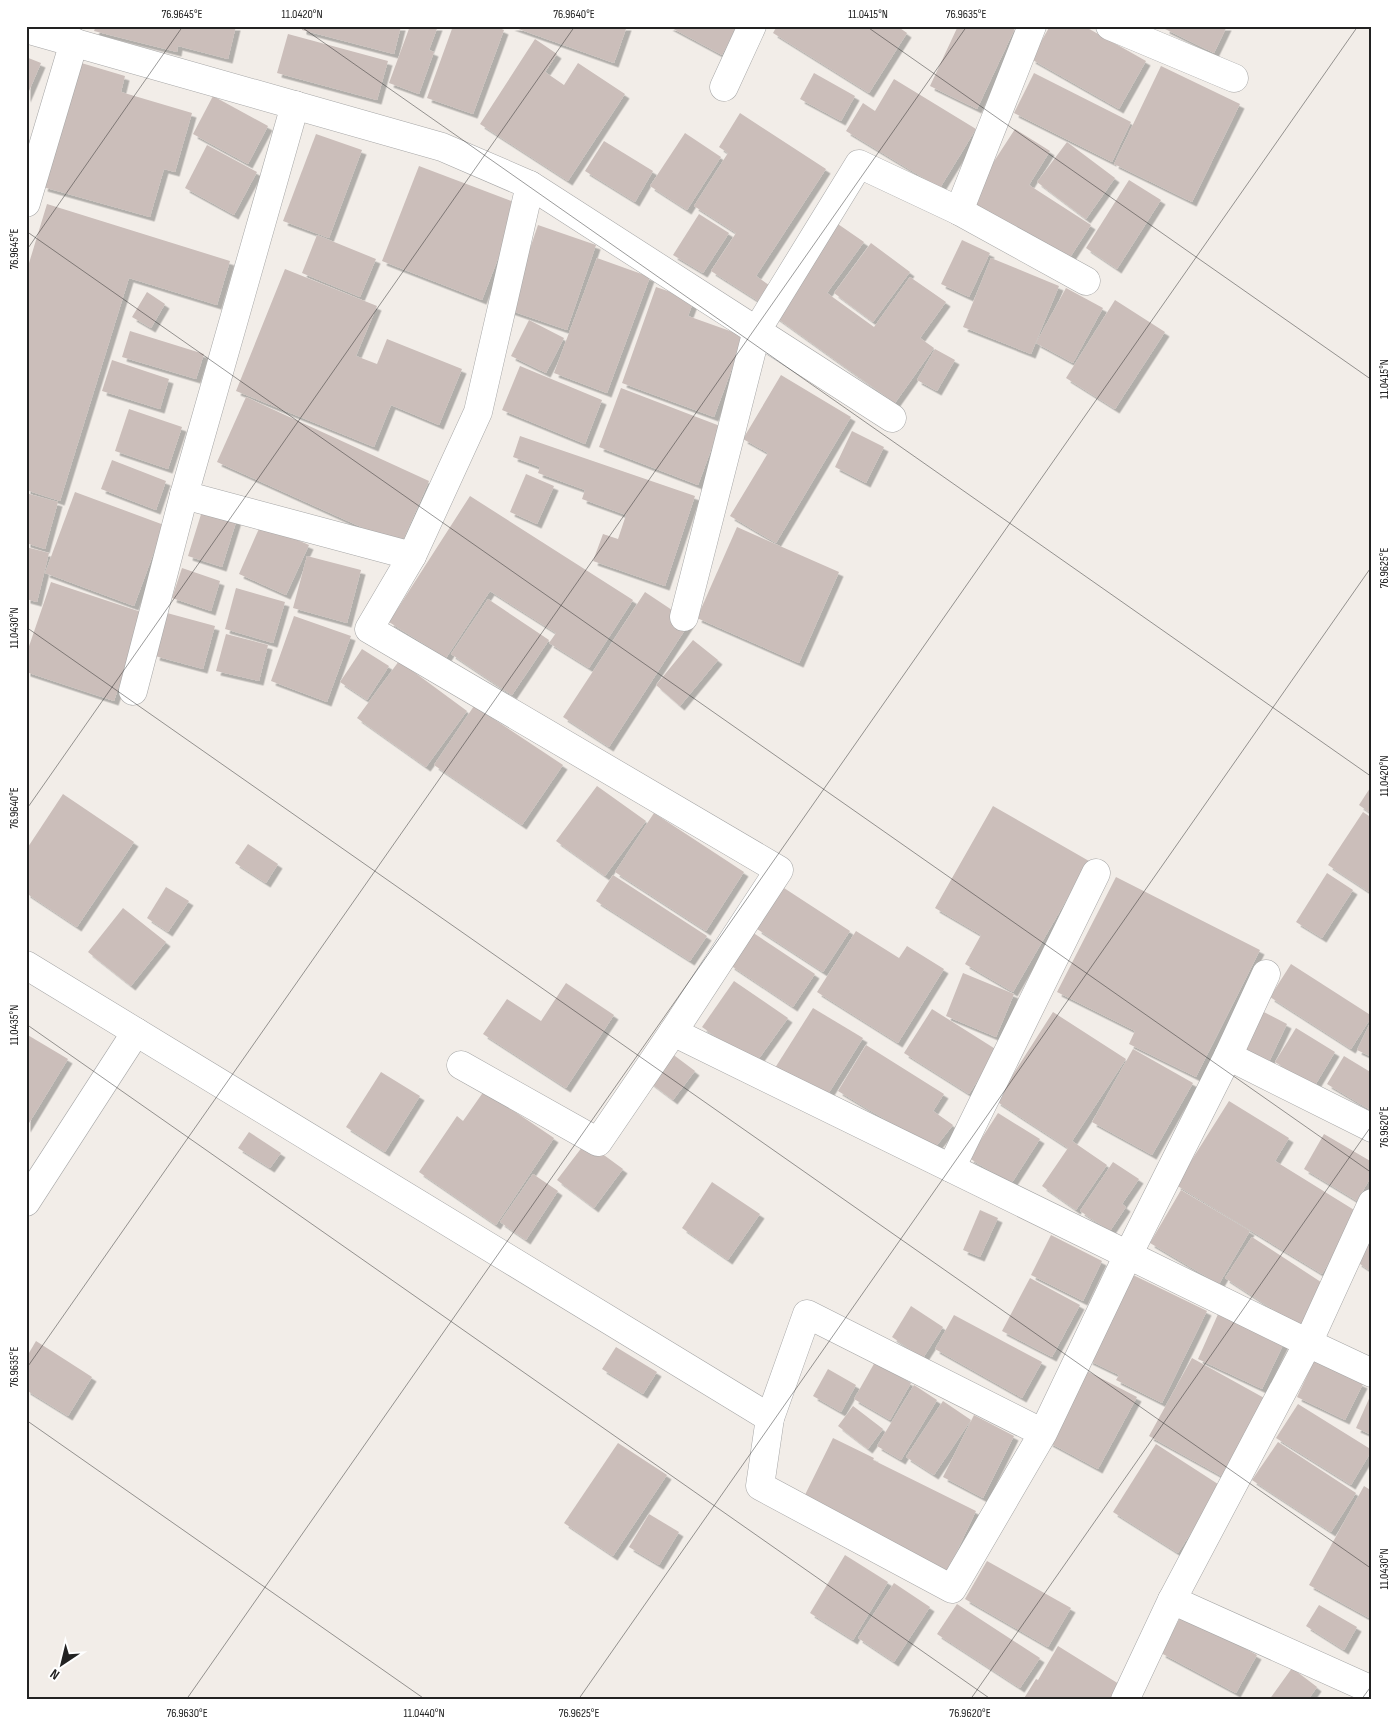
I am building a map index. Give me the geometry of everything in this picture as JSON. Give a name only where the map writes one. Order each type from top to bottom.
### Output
[{"type":"street","points":[[724,87],[752,26]]},
{"type":"street","points":[[959,211],[1032,26]]},
{"type":"street","points":[[1110,26],[1234,78]]},
{"type":"street","points":[[26,29],[442,147],[530,185],[892,418]]},
{"type":"street","points":[[26,203],[74,42]]},
{"type":"street","points":[[133,692],[184,495],[295,105]]},
{"type":"street","points":[[684,617],[757,330],[859,164],[959,211],[1086,281]]},
{"type":"street","points":[[462,1065],[598,1142],[779,870],[369,629],[412,556],[478,412],[530,185]]},
{"type":"street","points":[[184,495],[412,556]]},
{"type":"street","points":[[951,1168],[1096,873]]},
{"type":"street","points":[[26,965],[770,1418]]},
{"type":"street","points":[[1043,1433],[807,1314],[770,1418],[760,1486],[952,1589],[1043,1433],[1128,1255],[1228,1056],[1266,974]]},
{"type":"street","points":[[26,1202],[136,1032]]},
{"type":"street","points":[[673,1032],[1372,1373]]},
{"type":"street","points":[[1228,1056],[1372,1128]]},
{"type":"street","points":[[1125,1700],[1172,1600],[1308,1343],[1372,1202]]},
{"type":"street","points":[[1172,1600],[1372,1690]]},
{"type":"building","points":[[96,26],[236,26],[228,59],[178,46],[177,52],[94,31]]},
{"type":"building","points":[[302,26],[401,26],[394,54],[302,30]]},
{"type":"building","points":[[410,26],[438,26],[429,50],[434,52],[419,94],[389,83]]},
{"type":"building","points":[[453,26],[495,26],[504,30],[473,114],[427,98]]},
{"type":"building","points":[[510,26],[627,26],[614,63]]},
{"type":"building","points":[[668,26],[737,26],[722,55]]},
{"type":"building","points":[[777,26],[897,26],[907,33],[869,93],[773,33]]},
{"type":"building","points":[[958,26],[1016,26],[977,109],[930,86]]},
{"type":"building","points":[[1050,26],[1084,26],[1146,61],[1119,109],[1031,59]]},
{"type":"building","points":[[1166,26],[1227,26],[1214,53],[1165,29]]},
{"type":"building","points":[[288,34],[388,61],[377,100],[277,73]]},
{"type":"building","points":[[535,39],[557,54],[545,72],[564,85],[578,63],[625,94],[568,181],[480,124]]},
{"type":"building","points":[[26,57],[41,63],[26,98]]},
{"type":"building","points":[[78,62],[125,76],[121,92],[192,113],[175,172],[164,169],[150,217],[43,187]]},
{"type":"building","points":[[1161,66],[1240,104],[1192,202],[1114,164]]},
{"type":"building","points":[[814,73],[855,96],[841,121],[800,99]]},
{"type":"building","points":[[1034,73],[1131,122],[1112,162],[1014,113]]},
{"type":"building","points":[[894,79],[976,129],[940,188],[846,131],[863,103],[875,111]]},
{"type":"building","points":[[213,96],[268,126],[248,164],[193,134]]},
{"type":"building","points":[[740,113],[826,169],[756,276],[776,290],[766,306],[711,271],[736,233],[694,206],[728,153],[719,147]]},
{"type":"building","points":[[1015,129],[1050,151],[1029,185],[1091,225],[1067,262],[969,200]]},
{"type":"building","points":[[685,133],[721,157],[687,210],[650,186]]},
{"type":"building","points":[[316,134],[362,150],[329,238],[283,221]]},
{"type":"building","points":[[604,141],[653,171],[635,202],[585,171]]},
{"type":"building","points":[[1067,142],[1115,178],[1086,219],[1037,182]]},
{"type":"building","points":[[207,145],[257,172],[234,215],[185,188]]},
{"type":"building","points":[[419,166],[519,204],[482,300],[382,261]]},
{"type":"building","points":[[1129,180],[1161,200],[1117,269],[1086,248]]},
{"type":"building","points":[[47,204],[230,261],[217,305],[129,278],[60,501],[26,490],[26,273]]},
{"type":"building","points":[[699,214],[729,233],[703,273],[673,255]]},
{"type":"building","points":[[835,222],[864,242],[827,293],[874,327],[910,277],[946,302],[920,338],[934,348],[895,403],[770,313]]},
{"type":"building","points":[[538,225],[596,245],[567,330],[509,310]]},
{"type":"building","points":[[317,235],[376,259],[360,297],[302,273]]},
{"type":"building","points":[[962,240],[990,253],[969,297],[941,284]]},
{"type":"building","points":[[871,243],[910,272],[873,322],[834,293]]},
{"type":"building","points":[[597,258],[650,277],[607,393],[554,373]]},
{"type":"building","points":[[991,258],[1059,286],[1031,354],[963,327]]},
{"type":"building","points":[[285,269],[377,306],[356,356],[377,364],[387,339],[462,369],[439,425],[391,405],[374,447],[236,391]]},
{"type":"building","points":[[656,287],[694,300],[688,316],[744,336],[714,417],[622,383]]},
{"type":"building","points":[[1066,288],[1103,308],[1073,363],[1036,343]]},
{"type":"building","points":[[147,292],[165,304],[151,328],[132,317]]},
{"type":"building","points":[[1115,300],[1165,332],[1115,409],[1066,378]]},
{"type":"building","points":[[529,320],[564,338],[546,373],[511,356]]},
{"type":"building","points":[[130,331],[204,354],[196,379],[122,357]]},
{"type":"building","points":[[935,349],[955,360],[937,391],[917,380]]},
{"type":"building","points":[[112,360],[169,379],[160,409],[102,391]]},
{"type":"building","points":[[520,366],[602,400],[585,444],[502,410]]},
{"type":"building","points":[[781,375],[851,417],[776,543],[730,516],[768,453],[743,439]]},
{"type":"building","points":[[621,388],[720,426],[698,485],[599,447]]},
{"type":"building","points":[[246,397],[429,481],[401,545],[217,462]]},
{"type":"building","points":[[129,409],[182,427],[168,469],[115,451]]},
{"type":"building","points":[[852,431],[884,447],[866,483],[835,467]]},
{"type":"building","points":[[520,436],[695,496],[665,586],[593,561],[603,534],[618,539],[626,515],[582,499],[585,490],[538,473],[540,467],[513,457]]},
{"type":"building","points":[[112,460],[166,481],[156,510],[101,489]]},
{"type":"building","points":[[526,474],[554,486],[537,524],[510,512]]},
{"type":"building","points":[[75,492],[164,525],[134,606],[45,573]]},
{"type":"building","points":[[26,493],[58,502],[45,549],[26,543]]},
{"type":"building","points":[[470,496],[633,600],[589,668],[549,643],[556,633],[490,591],[446,658],[389,622]]},
{"type":"building","points":[[203,508],[237,519],[222,567],[188,556]]},
{"type":"building","points":[[261,524],[309,545],[286,595],[239,574]]},
{"type":"building","points":[[737,527],[839,572],[799,663],[697,618]]},
{"type":"building","points":[[26,547],[49,553],[37,602],[26,599]]},
{"type":"building","points":[[307,556],[361,570],[347,623],[293,608]]},
{"type":"building","points":[[182,568],[220,581],[211,611],[172,598]]},
{"type":"building","points":[[51,582],[144,613],[114,701],[26,672],[26,655]]},
{"type":"building","points":[[236,588],[285,602],[273,643],[225,629]]},
{"type":"building","points":[[645,592],[690,622],[609,747],[563,717]]},
{"type":"building","points":[[488,599],[549,640],[512,695],[451,654]]},
{"type":"building","points":[[167,613],[215,626],[203,669],[155,656]]},
{"type":"building","points":[[294,616],[351,636],[327,702],[271,681]]},
{"type":"building","points":[[226,634],[268,645],[259,681],[216,671]]},
{"type":"building","points":[[693,640],[718,660],[680,706],[656,685]]},
{"type":"building","points":[[362,649],[389,666],[367,700],[340,682]]},
{"type":"building","points":[[399,661],[467,711],[426,767],[357,718]]},
{"type":"building","points":[[474,706],[563,765],[522,825],[434,765]]},
{"type":"building","points":[[1372,785],[1372,814],[1359,805]]},
{"type":"building","points":[[597,786],[646,821],[605,876],[556,841]]},
{"type":"building","points":[[63,794],[134,842],[77,927],[26,893],[26,850]]},
{"type":"building","points":[[993,806],[1089,861],[1013,992],[965,964],[981,935],[935,908]]},
{"type":"building","points":[[1363,812],[1372,818],[1372,894],[1328,865]]},
{"type":"building","points":[[654,813],[744,872],[706,931],[615,872]]},
{"type":"building","points":[[248,844],[278,864],[266,883],[235,863]]},
{"type":"building","points":[[1327,873],[1353,890],[1322,938],[1296,922]]},
{"type":"building","points":[[613,875],[707,936],[690,961],[596,901]]},
{"type":"building","points":[[1116,877],[1260,950],[1196,1077],[1129,1044],[1135,1031],[1057,992]]},
{"type":"building","points":[[166,887],[189,901],[168,932],[147,918]]},
{"type":"building","points":[[784,888],[850,931],[823,972],[757,929]]},
{"type":"building","points":[[123,908],[166,942],[131,986],[88,952]]},
{"type":"building","points":[[856,931],[899,958],[907,946],[944,969],[898,1043],[817,992]]},
{"type":"building","points":[[752,932],[815,974],[793,1007],[730,965]]},
{"type":"building","points":[[1291,964],[1372,1016],[1351,1049],[1270,997]]},
{"type":"building","points":[[963,973],[1014,994],[996,1037],[946,1016]]},
{"type":"building","points":[[734,981],[788,1018],[755,1064],[702,1027]]},
{"type":"building","points":[[566,983],[614,1015],[566,1088],[483,1034],[507,999],[541,1021]]},
{"type":"building","points":[[813,1008],[863,1038],[825,1099],[775,1068]]},
{"type":"building","points":[[932,1009],[997,1050],[969,1094],[904,1053]]},
{"type":"building","points":[[1262,1011],[1287,1024],[1268,1064],[1241,1050]]},
{"type":"building","points":[[1053,1012],[1126,1059],[1072,1141],[1107,1165],[1076,1210],[1042,1186],[1068,1148],[996,1101]]},
{"type":"building","points":[[1372,1019],[1372,1057],[1357,1050]]},
{"type":"building","points":[[1296,1028],[1335,1052],[1314,1087],[1275,1062]]},
{"type":"building","points":[[26,1034],[68,1059],[26,1128]]},
{"type":"building","points":[[866,1045],[944,1094],[933,1111],[953,1125],[934,1149],[838,1091]]},
{"type":"building","points":[[1133,1049],[1193,1083],[1152,1155],[1092,1122]]},
{"type":"building","points":[[671,1053],[695,1071],[673,1100],[648,1081]]},
{"type":"building","points":[[1344,1056],[1372,1073],[1372,1111],[1327,1084]]},
{"type":"building","points":[[381,1072],[420,1096],[385,1152],[346,1127]]},
{"type":"building","points":[[484,1091],[554,1138],[496,1225],[419,1172],[457,1116],[463,1121]]},
{"type":"building","points":[[1229,1101],[1289,1138],[1275,1161],[1359,1213],[1322,1274],[1176,1185]]},
{"type":"building","points":[[998,1113],[1040,1139],[1011,1184],[969,1158]]},
{"type":"building","points":[[249,1132],[281,1153],[270,1168],[238,1148]]},
{"type":"building","points":[[1324,1134],[1372,1162],[1372,1175],[1357,1201],[1304,1169]]},
{"type":"building","points":[[586,1142],[623,1169],[594,1208],[557,1180]]},
{"type":"building","points":[[1113,1162],[1139,1179],[1122,1204],[1126,1207],[1110,1231],[1080,1211]]},
{"type":"building","points":[[533,1174],[558,1191],[526,1240],[500,1222]]},
{"type":"building","points":[[712,1182],[760,1214],[728,1260],[682,1228]]},
{"type":"building","points":[[1181,1190],[1250,1231],[1219,1284],[1150,1243]]},
{"type":"building","points":[[980,1210],[998,1218],[980,1257],[963,1250]]},
{"type":"building","points":[[1051,1235],[1102,1261],[1083,1301],[1031,1275]]},
{"type":"building","points":[[1252,1237],[1327,1286],[1300,1327],[1225,1278]]},
{"type":"building","points":[[1372,1238],[1372,1272],[1357,1262]]},
{"type":"building","points":[[1131,1274],[1207,1311],[1162,1403],[1116,1380],[1119,1375],[1088,1360]]},
{"type":"building","points":[[1030,1278],[1080,1305],[1052,1357],[1002,1331]]},
{"type":"building","points":[[911,1306],[943,1327],[923,1358],[892,1337]]},
{"type":"building","points":[[1219,1312],[1284,1343],[1262,1389],[1198,1359]]},
{"type":"building","points":[[954,1315],[1042,1362],[1022,1398],[935,1349]]},
{"type":"building","points":[[36,1341],[92,1377],[68,1416],[26,1390],[26,1358]]},
{"type":"building","points":[[616,1347],[657,1372],[643,1394],[602,1369]]},
{"type":"building","points":[[1192,1358],[1266,1399],[1223,1477],[1149,1436]]},
{"type":"building","points":[[1314,1361],[1363,1384],[1345,1420],[1297,1397]]},
{"type":"building","points":[[875,1362],[911,1383],[890,1420],[854,1399]]},
{"type":"building","points":[[828,1369],[856,1385],[841,1412],[813,1396]]},
{"type":"building","points":[[1087,1371],[1137,1397],[1098,1469],[1048,1442]]},
{"type":"building","points":[[914,1385],[937,1400],[901,1460],[877,1446]]},
{"type":"building","points":[[1372,1392],[1372,1435],[1356,1428]]},
{"type":"building","points":[[943,1401],[971,1420],[934,1475],[906,1457]]},
{"type":"building","points":[[1298,1404],[1372,1450],[1351,1485],[1276,1438]]},
{"type":"building","points":[[853,1406],[883,1429],[868,1449],[838,1426]]},
{"type":"building","points":[[974,1415],[1014,1436],[983,1498],[943,1477]]},
{"type":"building","points":[[833,1438],[976,1511],[946,1574],[801,1503]]},
{"type":"building","points":[[1278,1442],[1356,1493],[1331,1532],[1252,1480]]},
{"type":"building","points":[[618,1443],[667,1475],[613,1556],[564,1523]]},
{"type":"building","points":[[1156,1444],[1221,1486],[1178,1553],[1113,1512]]},
{"type":"building","points":[[1364,1486],[1372,1491],[1371,1619],[1309,1585]]},
{"type":"building","points":[[649,1514],[679,1532],[659,1565],[629,1547]]},
{"type":"building","points":[[845,1555],[888,1582],[853,1640],[810,1613]]},
{"type":"building","points":[[987,1561],[1071,1608],[1048,1647],[965,1599]]},
{"type":"building","points":[[894,1583],[930,1607],[894,1662],[858,1638]]},
{"type":"building","points":[[957,1604],[1040,1658],[1020,1688],[937,1634]]},
{"type":"building","points":[[1319,1605],[1357,1627],[1344,1650],[1306,1626]]},
{"type":"building","points":[[1182,1614],[1257,1655],[1236,1693],[1161,1653]]},
{"type":"building","points":[[1058,1646],[1119,1684],[1110,1700],[1023,1700],[1036,1679],[1038,1680]]},
{"type":"building","points":[[1292,1668],[1317,1687],[1308,1700],[1269,1700]]}]
